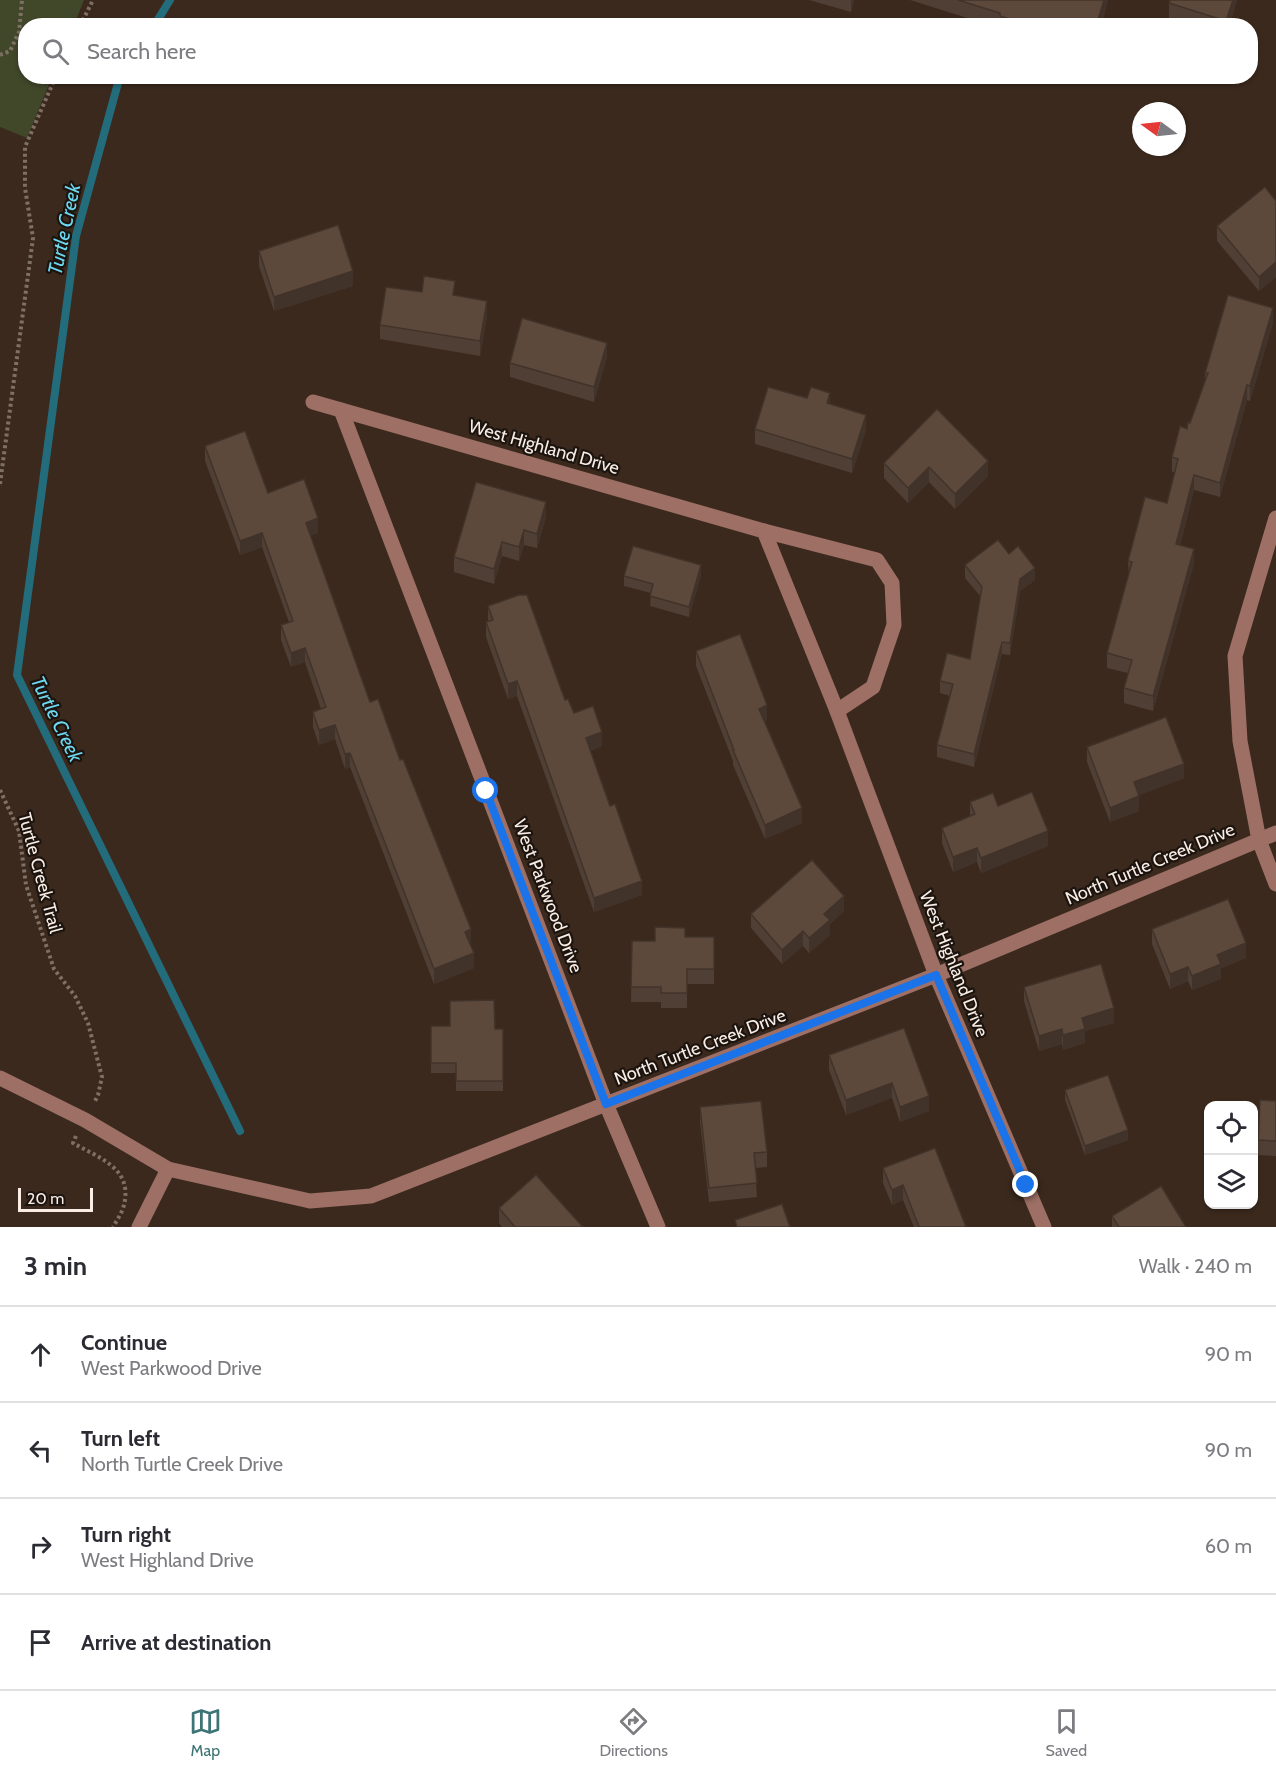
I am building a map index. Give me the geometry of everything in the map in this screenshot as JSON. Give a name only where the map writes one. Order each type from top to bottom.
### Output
[{"type":"street","name":"West Highland Drive","points":[[313,402],[764,531],[877,560],[892,583],[894,625],[873,687],[837,711]]},
{"type":"street","name":"West Parkwood Drive","points":[[341,410],[606,1104],[658,1227]]},
{"type":"street","points":[[1276,518],[1235,656],[1240,741],[1259,840],[1276,884]]},
{"type":"street","name":"West Highland Drive","points":[[764,531],[837,711],[936,975],[1044,1227]]},
{"type":"street","name":"North Turtle Creek Drive","points":[[0,1078],[85,1120],[168,1169],[310,1202],[371,1196],[936,975],[1276,833]]},
{"type":"street","points":[[139,1227],[168,1169]]},
{"type":"path","points":[[20,18],[22,0]]},
{"type":"path","points":[[84,18],[93,0]]},
{"type":"path","points":[[0,55],[10,51],[18,34]]},
{"type":"path","points":[[0,484],[33,238],[25,188],[26,147],[53,84]]},
{"type":"path","name":"Turtle Creek Trail","points":[[0,790],[19,831],[26,885],[54,969],[75,996],[88,1023],[102,1077],[98,1095]]},
{"type":"path","points":[[73,1143],[115,1167],[125,1184],[124,1205],[114,1227]]},
{"type":"green space","points":[[0,0],[84,0],[77,18],[18,18],[18,84],[49,84],[27,138],[0,127]]},
{"type":"building","points":[[958,0],[1104,0],[1098,18],[1006,18],[1000,16],[1000,13]]},
{"type":"building","points":[[1170,0],[1233,0],[1227,18],[1216,18],[1169,3]]},
{"type":"building","points":[[1265,187],[1276,201],[1276,262],[1259,277],[1217,226]]},
{"type":"building","points":[[338,225],[353,271],[274,297],[259,251]]},
{"type":"building","points":[[424,276],[455,281],[453,295],[487,301],[480,341],[380,325],[386,287],[422,292]]},
{"type":"building","points":[[1228,295],[1273,308],[1250,386],[1247,385],[1220,483],[1194,475],[1176,544],[1194,549],[1153,696],[1124,688],[1132,660],[1107,653],[1132,562],[1128,561],[1145,497],[1167,503],[1178,459],[1172,457],[1180,426],[1187,429],[1188,422],[1190,423],[1208,373],[1205,373]]},
{"type":"building","points":[[522,318],[607,343],[594,387],[510,363]]},
{"type":"building","points":[[768,387],[807,398],[811,387],[830,393],[827,403],[866,415],[852,459],[755,429]]},
{"type":"building","points":[[937,409],[988,461],[955,494],[929,467],[908,488],[884,463]]},
{"type":"building","points":[[245,431],[268,493],[304,479],[318,518],[306,523],[370,702],[378,699],[400,760],[403,759],[471,929],[465,932],[474,953],[434,969],[350,753],[345,754],[335,725],[319,730],[313,712],[326,707],[305,648],[291,653],[281,625],[293,621],[262,533],[240,541],[205,446]]},
{"type":"building","points":[[476,482],[546,502],[537,534],[524,530],[519,547],[502,542],[494,569],[454,557]]},
{"type":"building","points":[[998,540],[1009,554],[1018,546],[1035,568],[1020,579],[1010,643],[1002,642],[974,754],[937,745],[953,684],[940,681],[947,653],[970,659],[982,587],[965,565]]},
{"type":"building","points":[[633,546],[701,565],[689,607],[650,596],[653,584],[624,576]]},
{"type":"building","points":[[519,595],[527,595],[565,700],[568,699],[574,713],[593,706],[602,732],[586,738],[610,806],[615,804],[642,881],[594,898],[517,681],[508,684],[486,622],[493,620],[488,606]]},
{"type":"building","points":[[740,634],[767,705],[759,709],[802,808],[765,825],[733,750],[696,651]]},
{"type":"building","points":[[1166,717],[1184,764],[1134,782],[1139,796],[1110,808],[1087,747]]},
{"type":"building","points":[[1032,792],[1048,831],[981,858],[977,848],[953,857],[942,828],[975,814],[970,802],[993,793],[998,806]]},
{"type":"building","points":[[812,860],[844,896],[824,914],[830,920],[809,938],[803,931],[782,950],[751,914]]},
{"type":"building","points":[[1228,899],[1246,943],[1217,955],[1221,964],[1192,976],[1188,967],[1170,974],[1152,929]]},
{"type":"building","points":[[655,927],[685,928],[685,937],[714,937],[714,969],[687,969],[687,993],[661,993],[661,987],[631,987],[632,941],[655,941]]},
{"type":"building","points":[[1101,964],[1114,1008],[1082,1018],[1085,1029],[1063,1035],[1062,1029],[1039,1036],[1024,987]]},
{"type":"building","points":[[494,1000],[495,1029],[503,1029],[503,1081],[456,1081],[456,1063],[431,1063],[431,1026],[450,1026],[450,1001]]},
{"type":"building","points":[[904,1028],[929,1096],[900,1107],[892,1083],[846,1100],[829,1055]]},
{"type":"building","points":[[1108,1075],[1128,1130],[1085,1146],[1065,1090]]},
{"type":"building","points":[[1260,1100],[1276,1101],[1276,1141],[1258,1140]]},
{"type":"building","points":[[761,1101],[767,1152],[754,1153],[757,1183],[709,1188],[700,1107]]},
{"type":"building","points":[[935,1148],[966,1227],[919,1227],[903,1185],[892,1190],[883,1168]]},
{"type":"building","points":[[536,1175],[583,1227],[515,1227],[499,1208]]},
{"type":"building","points":[[1161,1186],[1186,1227],[1119,1227],[1112,1216]]},
{"type":"building","points":[[782,1204],[790,1227],[737,1227],[735,1220]]},
{"type":"waterway","name":"Turtle Creek","points":[[159,18],[170,0]]},
{"type":"waterway","name":"Turtle Creek","points":[[118,84],[76,236],[17,675],[240,1131]]},
{"type":"route","points":[[486,791],[606,1104],[936,975],[1026,1185]]}]
